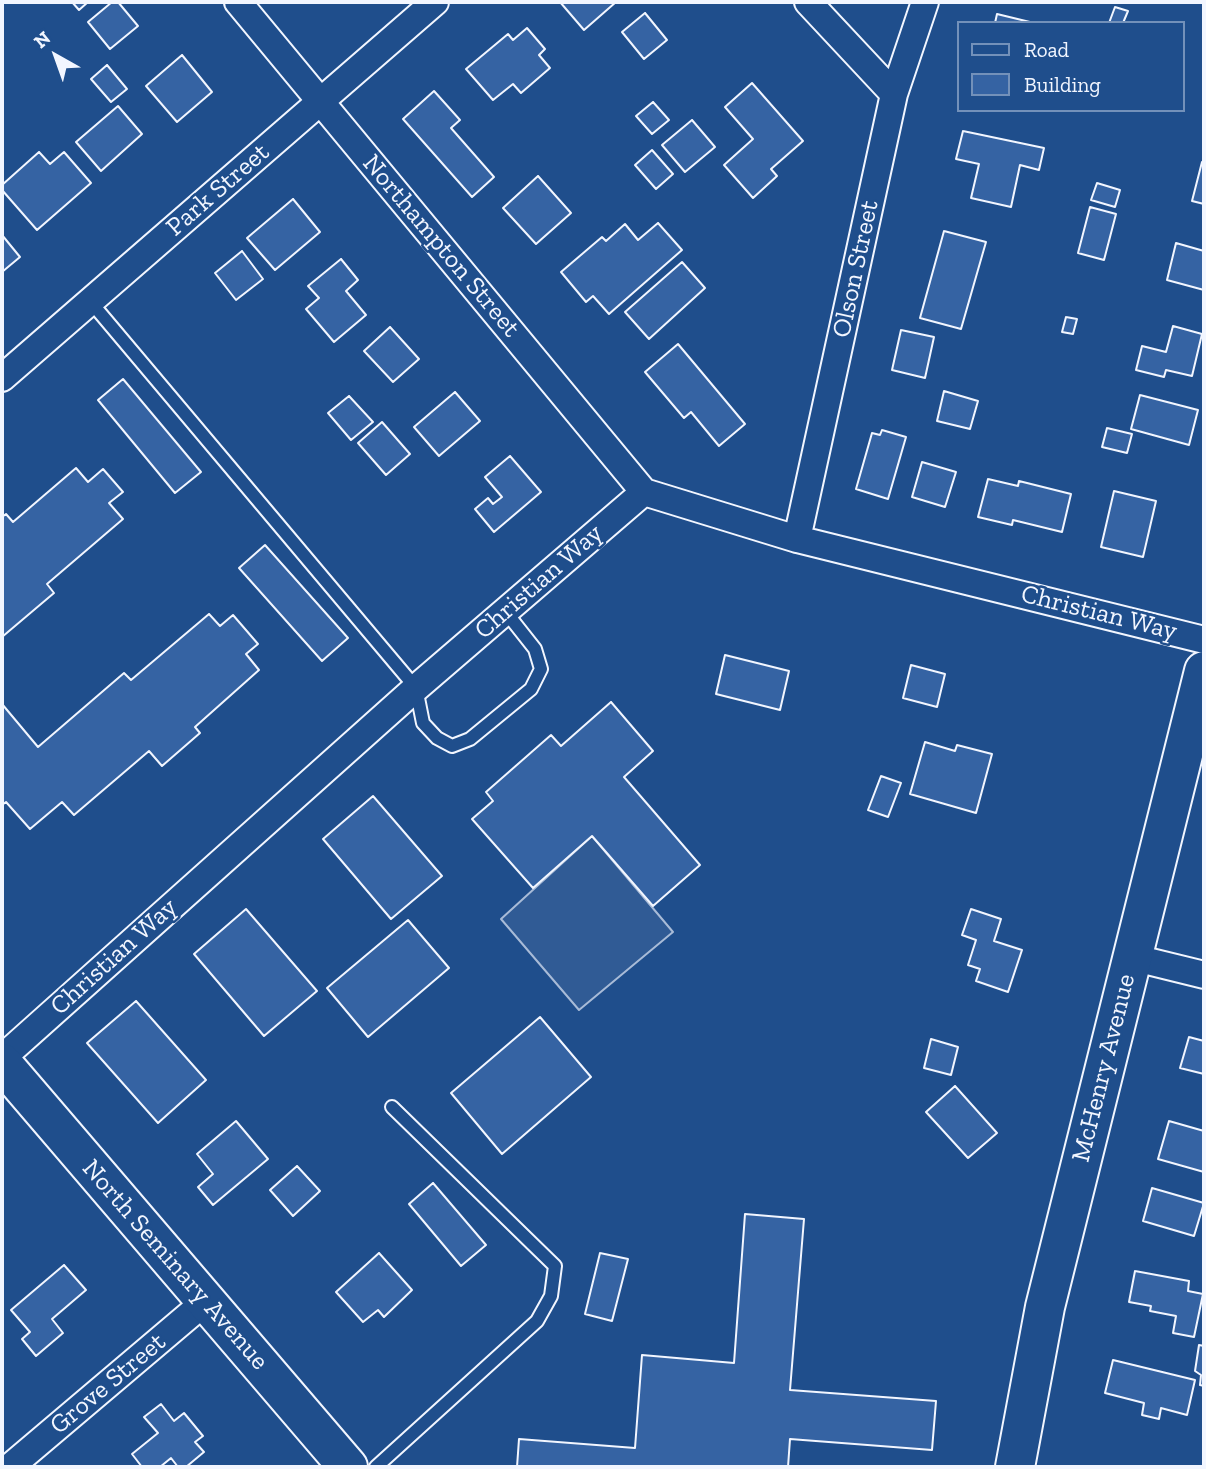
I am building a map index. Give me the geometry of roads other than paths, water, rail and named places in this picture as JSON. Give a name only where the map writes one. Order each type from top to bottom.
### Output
[{"type":"main road","name":"McHenry Avenue","points":[[1015,1467],[1045,1307],[1131,957],[1202,688]]},
{"type":"main road","name":"North Seminary Avenue","points":[[2,1060],[348,1467]]},
{"type":"street","name":"Northampton Street","points":[[238,2],[643,492]]},
{"type":"street","name":"Park Street","points":[[2,378],[435,2]]},
{"type":"street","points":[[808,2],[894,94]]},
{"type":"street","name":"Olson Street","points":[[797,538],[894,94],[925,2]]},
{"type":"street","name":"Christian Way","points":[[2,1060],[416,688],[643,492],[797,538],[1204,640]]},
{"type":"street","points":[[1131,957],[1204,975]]},
{"type":"street","name":"Grove Street","points":[[10,1467],[206,1301]]},
{"type":"lane","points":[[90,300],[416,688],[423,723],[436,738],[452,746],[470,739],[531,689],[541,669],[535,649],[505,611]]},
{"type":"lane","points":[[376,1467],[537,1321],[551,1296],[555,1266],[392,1107]]}]
